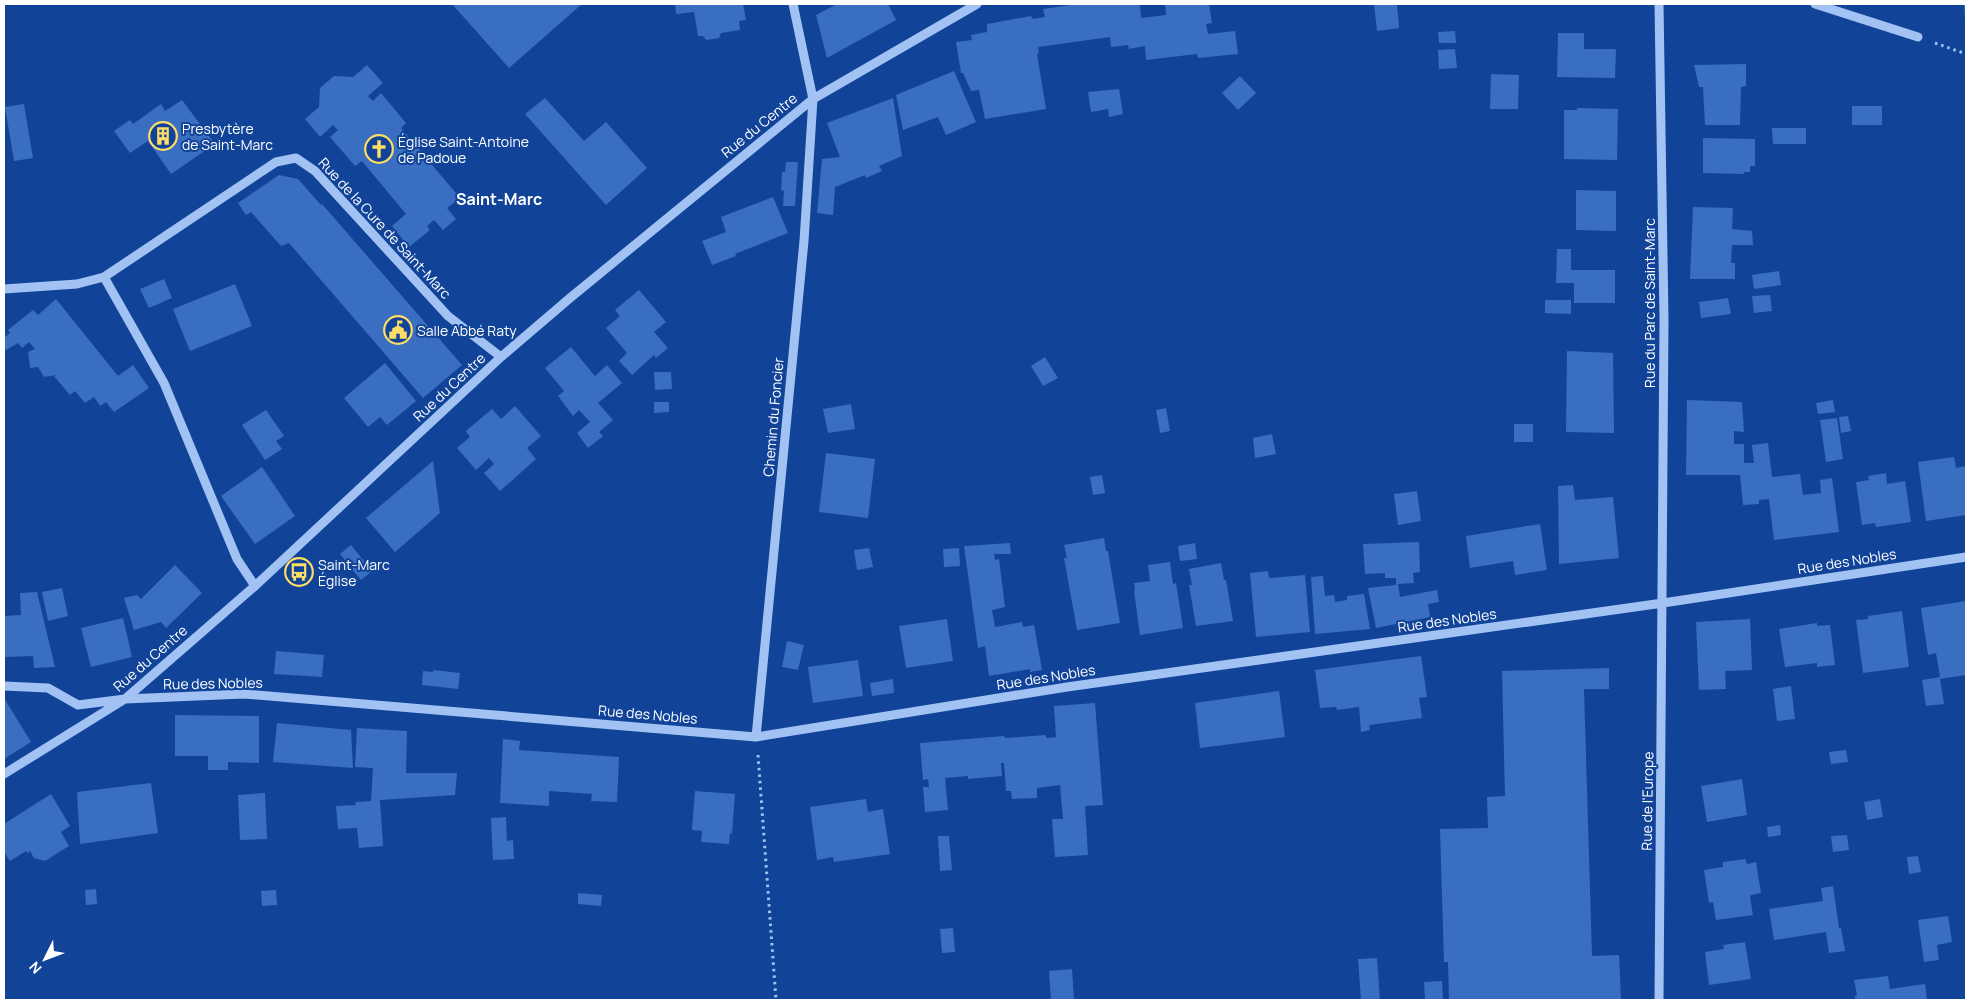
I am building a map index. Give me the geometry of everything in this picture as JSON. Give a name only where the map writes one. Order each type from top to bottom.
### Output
[{"type":"street","name":"Chemin du Foncier","points":[[756,737],[804,240],[813,99],[793,4]]},
{"type":"street","name":"Rue du Centre","points":[[4,774],[125,699],[255,586],[501,357],[813,99],[977,4]]},
{"type":"street","name":"Rue du Parc de Saint-Marc","points":[[1660,4],[1664,319],[1663,603]]},
{"type":"street","points":[[1815,4],[1918,37]]},
{"type":"street","name":"Rue de la Cure de Saint-Marc","points":[[4,289],[77,284],[104,277],[276,162],[296,158],[315,171],[448,316],[501,357]]},
{"type":"street","points":[[104,277],[164,383],[237,559],[255,586]]},
{"type":"street","name":"Rue des Nobles","points":[[4,686],[48,688],[78,705],[125,699],[244,694],[756,737],[1067,687],[1663,603],[1966,557]]},
{"type":"street","name":"Rue de l'Europe","points":[[1659,1000],[1663,603]]},
{"type":"path","points":[[1918,37],[1966,54]]},
{"type":"path","points":[[756,737],[776,1000]]},
{"type":"building","points":[[452,4],[582,4],[509,68]]},
{"type":"building","points":[[675,4],[743,4],[746,20],[739,21],[740,30],[721,33],[719,38],[706,40],[703,36],[698,36],[694,12],[676,14]]},
{"type":"building","points":[[837,4],[888,4],[896,20],[827,58],[816,15]]},
{"type":"building","points":[[1078,4],[1140,4],[1141,18],[1166,15],[1165,4],[1209,4],[1212,23],[1206,24],[1208,34],[1235,31],[1238,54],[1198,58],[1197,54],[1146,60],[1145,46],[1129,49],[1128,45],[1111,47],[1110,37],[1038,47],[1039,53],[1037,54],[1046,109],[985,119],[979,90],[971,91],[963,73],[961,73],[956,42],[972,40],[971,35],[987,32],[987,24],[1031,16],[1033,19],[1045,17],[1043,9]]},
{"type":"building","points":[[1374,4],[1397,4],[1399,28],[1377,31]]},
{"type":"building","points":[[1964,4],[1966,4],[1966,21],[1965,21]]},
{"type":"building","points":[[1455,31],[1456,43],[1439,43],[1438,32]]},
{"type":"building","points":[[1558,33],[1584,33],[1584,49],[1616,49],[1615,78],[1557,77]]},
{"type":"building","points":[[1455,49],[1457,68],[1439,69],[1438,50]]},
{"type":"building","points":[[1746,64],[1746,86],[1741,87],[1740,125],[1705,125],[1703,87],[1699,87],[1694,65]]},
{"type":"building","name":"Église Saint-Antoine de Padoue","points":[[367,65],[383,83],[368,96],[373,101],[381,93],[406,123],[401,128],[460,198],[447,208],[456,219],[443,230],[434,220],[427,226],[430,230],[409,247],[392,226],[406,214],[362,161],[355,166],[330,137],[338,130],[333,125],[320,137],[305,119],[319,107],[320,88],[334,76],[353,77]]},
{"type":"building","points":[[954,71],[976,122],[946,135],[938,117],[903,130],[896,95]]},
{"type":"building","points":[[1491,74],[1519,75],[1518,109],[1490,109]]},
{"type":"building","points":[[1240,76],[1256,93],[1238,110],[1222,93]]},
{"type":"building","points":[[1119,89],[1123,114],[1109,117],[1108,109],[1091,112],[1088,92]]},
{"type":"building","points":[[545,98],[584,141],[606,122],[647,168],[606,205],[525,114]]},
{"type":"building","points":[[893,98],[902,156],[879,166],[882,171],[866,178],[865,175],[835,187],[833,215],[817,213],[822,159],[840,157],[827,123]]},
{"type":"building","name":"Presbytère de Saint-Marc","points":[[182,100],[215,144],[171,174],[148,141],[130,153],[114,131],[130,120],[133,124],[161,104],[165,111]]},
{"type":"building","points":[[24,104],[33,158],[14,161],[5,107]]},
{"type":"building","points":[[1852,106],[1882,106],[1882,125],[1852,125]]},
{"type":"building","points":[[1577,108],[1618,109],[1617,160],[1564,159],[1564,110],[1577,110]]},
{"type":"building","points":[[1772,128],[1806,128],[1806,144],[1773,144]]},
{"type":"building","points":[[1703,138],[1755,139],[1755,166],[1750,166],[1750,172],[1744,172],[1744,174],[1703,173]]},
{"type":"building","points":[[786,162],[798,162],[795,206],[783,206],[784,191],[781,190],[782,172],[785,172]]},
{"type":"building","points":[[279,175],[298,179],[462,365],[423,398],[289,243],[281,246],[251,212],[246,215],[238,203]]},
{"type":"building","points":[[1576,190],[1616,191],[1616,231],[1576,230]]},
{"type":"building","points":[[773,197],[788,233],[712,265],[702,241],[726,232],[721,217]]},
{"type":"building","points":[[1693,207],[1733,208],[1732,229],[1752,231],[1753,245],[1732,245],[1731,263],[1735,263],[1735,279],[1690,279]]},
{"type":"building","points":[[1557,249],[1571,249],[1571,270],[1615,270],[1615,303],[1574,303],[1574,283],[1556,283]]},
{"type":"building","points":[[1779,271],[1781,285],[1754,289],[1752,275]]},
{"type":"building","points":[[164,279],[172,298],[149,308],[140,289]]},
{"type":"building","points":[[235,284],[252,326],[190,351],[173,309]]},
{"type":"building","points":[[639,290],[666,322],[654,332],[668,348],[656,358],[654,355],[632,375],[619,361],[627,353],[606,328],[620,316],[615,310]]},
{"type":"building","points":[[1770,295],[1772,311],[1754,313],[1752,296]]},
{"type":"building","points":[[1728,298],[1731,314],[1701,318],[1699,302]]},
{"type":"building","points":[[56,299],[118,376],[133,365],[149,388],[114,412],[106,402],[100,406],[94,397],[85,403],[75,391],[70,395],[54,376],[56,375],[44,377],[38,367],[30,368],[28,352],[35,349],[29,342],[22,348],[18,343],[6,350],[4,338],[10,333],[8,330],[33,310],[38,315]]},
{"type":"building","points":[[1545,300],[1571,300],[1571,314],[1545,313]]},
{"type":"building","points":[[571,347],[595,376],[607,365],[622,383],[598,403],[613,420],[599,432],[603,436],[588,448],[577,433],[590,422],[579,410],[573,416],[558,396],[564,391],[545,368]]},
{"type":"building","points":[[1567,351],[1613,353],[1614,433],[1566,432]]},
{"type":"building","points":[[1045,357],[1058,378],[1043,386],[1031,366]]},
{"type":"building","points":[[385,363],[416,401],[387,425],[380,417],[368,427],[344,398]]},
{"type":"building","points":[[654,372],[671,372],[672,389],[655,390]]},
{"type":"building","points":[[1687,400],[1742,402],[1744,432],[1734,431],[1734,444],[1744,444],[1744,463],[1754,463],[1752,445],[1768,443],[1772,477],[1800,474],[1803,495],[1821,493],[1820,480],[1832,478],[1839,532],[1774,540],[1769,499],[1759,500],[1759,504],[1743,505],[1740,475],[1686,475]]},
{"type":"building","points":[[1833,400],[1835,412],[1818,414],[1816,403]]},
{"type":"building","points":[[654,402],[669,402],[669,412],[654,413]]},
{"type":"building","points":[[851,404],[855,429],[828,433],[823,409]]},
{"type":"building","points":[[515,406],[541,436],[527,448],[536,459],[500,491],[484,473],[494,464],[489,458],[476,470],[457,448],[470,437],[466,431],[492,409],[501,419]]},
{"type":"building","points":[[1166,408],[1170,431],[1160,433],[1156,410]]},
{"type":"building","points":[[266,410],[284,436],[276,441],[282,449],[265,460],[242,425]]},
{"type":"building","points":[[1848,416],[1851,431],[1841,433],[1839,417]]},
{"type":"building","points":[[1837,418],[1843,459],[1826,462],[1820,420]]},
{"type":"building","points":[[1514,424],[1533,424],[1533,442],[1514,442]]},
{"type":"building","points":[[1272,434],[1276,454],[1255,458],[1253,438]]},
{"type":"building","points":[[826,453],[875,459],[868,518],[819,512]]},
{"type":"building","points":[[1954,457],[1956,468],[1966,466],[1966,515],[1926,521],[1918,462]]},
{"type":"building","points":[[433,461],[440,513],[395,552],[366,518]]},
{"type":"building","points":[[262,467],[295,516],[255,544],[221,496]]},
{"type":"building","points":[[1886,473],[1887,484],[1905,481],[1911,522],[1876,527],[1875,523],[1862,525],[1856,482],[1869,480],[1868,476]]},
{"type":"building","points":[[1102,475],[1105,493],[1093,495],[1090,477]]},
{"type":"building","points":[[1573,485],[1575,500],[1613,497],[1619,558],[1559,564],[1558,486]]},
{"type":"building","points":[[1417,491],[1421,521],[1398,525],[1394,494]]},
{"type":"building","points":[[1540,524],[1547,570],[1515,575],[1513,561],[1470,568],[1466,536]]},
{"type":"building","points":[[1104,538],[1106,551],[1108,551],[1120,623],[1077,630],[1064,558],[1067,558],[1064,545]]},
{"type":"building","points":[[1419,542],[1420,572],[1413,573],[1414,583],[1398,584],[1400,597],[1437,590],[1439,602],[1428,604],[1430,617],[1376,628],[1368,588],[1396,585],[1396,578],[1385,578],[1385,573],[1365,574],[1363,544]]},
{"type":"building","points":[[1010,543],[1011,554],[994,554],[995,560],[999,559],[1005,607],[992,610],[995,627],[1022,622],[1023,627],[1034,625],[1042,670],[1030,672],[1030,669],[989,676],[985,646],[978,648],[964,546]]},
{"type":"building","points":[[1195,543],[1197,559],[1180,561],[1178,546]]},
{"type":"building","points":[[351,545],[372,571],[361,580],[340,554]]},
{"type":"building","points":[[869,548],[873,567],[857,570],[854,550]]},
{"type":"building","points":[[959,548],[960,566],[944,567],[943,549]]},
{"type":"building","points":[[1170,562],[1173,584],[1176,583],[1183,628],[1140,635],[1134,583],[1150,581],[1148,565]]},
{"type":"building","points":[[1221,563],[1233,621],[1196,626],[1189,585],[1192,585],[1189,569]]},
{"type":"building","points":[[175,565],[202,593],[166,628],[161,622],[134,630],[124,598],[137,595],[141,599]]},
{"type":"building","points":[[1268,571],[1269,578],[1305,575],[1310,632],[1256,637],[1250,573]]},
{"type":"building","points":[[1323,576],[1325,596],[1334,595],[1335,602],[1347,600],[1347,596],[1364,594],[1370,629],[1315,634],[1311,577]]},
{"type":"building","points":[[62,588],[68,616],[48,621],[42,592]]},
{"type":"building","points":[[37,592],[55,667],[34,668],[33,656],[4,657],[4,616],[21,615],[20,593]]},
{"type":"building","points":[[1966,601],[1966,675],[1940,679],[1944,704],[1926,706],[1922,680],[1940,677],[1936,653],[1928,655],[1921,608]]},
{"type":"building","points":[[1902,611],[1909,667],[1863,673],[1856,620],[1868,619],[1868,616]]},
{"type":"building","points":[[123,618],[132,657],[91,667],[81,628]]},
{"type":"building","points":[[947,619],[953,661],[906,668],[899,626]]},
{"type":"building","points":[[1750,619],[1752,670],[1725,671],[1726,689],[1699,690],[1696,622]]},
{"type":"building","points":[[1817,623],[1817,626],[1830,625],[1835,665],[1817,667],[1817,663],[1785,667],[1779,629]]},
{"type":"building","points":[[787,641],[804,645],[798,670],[782,667]]},
{"type":"building","points":[[276,651],[324,655],[322,677],[274,674]]},
{"type":"building","points":[[1421,656],[1427,697],[1419,698],[1422,718],[1369,725],[1370,730],[1361,732],[1359,707],[1337,710],[1336,707],[1320,708],[1315,670]]},
{"type":"building","points":[[858,660],[863,696],[813,703],[808,667]]},
{"type":"building","points":[[1609,668],[1609,689],[1584,689],[1592,956],[1619,955],[1621,1000],[1449,1000],[1448,962],[1444,962],[1440,829],[1488,828],[1487,797],[1505,796],[1502,671]]},
{"type":"building","points":[[433,670],[460,673],[458,689],[422,685],[423,671],[433,672]]},
{"type":"building","points":[[893,679],[894,693],[872,696],[870,683]]},
{"type":"building","points":[[1791,686],[1795,719],[1777,721],[1773,689]]},
{"type":"building","points":[[1279,691],[1285,737],[1200,748],[1195,703]]},
{"type":"building","points":[[4,698],[31,742],[4,759]]},
{"type":"building","points":[[1095,703],[1103,805],[1085,806],[1088,855],[1055,857],[1052,819],[1063,819],[1060,785],[1037,788],[1037,798],[1012,799],[1011,791],[1006,791],[1004,763],[1001,763],[1002,776],[968,779],[968,776],[945,778],[948,810],[925,812],[923,787],[929,787],[928,779],[923,780],[920,743],[1004,736],[1005,738],[1046,735],[1046,738],[1056,737],[1054,706]]},
{"type":"building","points":[[175,715],[259,716],[259,763],[228,762],[228,770],[208,770],[208,756],[175,756]]},
{"type":"building","points":[[277,723],[351,730],[353,768],[273,762]]},
{"type":"building","points":[[357,728],[407,731],[406,773],[457,773],[455,795],[380,800],[383,846],[359,848],[357,828],[338,829],[336,806],[356,805],[355,802],[371,801],[373,768],[355,767]]},
{"type":"building","points":[[503,739],[520,741],[519,750],[619,757],[617,802],[591,801],[592,794],[549,791],[549,806],[500,803]]},
{"type":"building","points":[[1846,750],[1848,762],[1831,764],[1829,752]]},
{"type":"building","points":[[1742,779],[1747,815],[1707,822],[1701,786]]},
{"type":"building","points":[[151,783],[158,833],[80,844],[77,792]]},
{"type":"building","points":[[695,791],[735,794],[732,834],[730,833],[729,844],[701,842],[702,831],[692,830]]},
{"type":"building","points":[[265,793],[267,839],[240,840],[238,795]]},
{"type":"building","points":[[51,794],[70,826],[61,832],[69,846],[45,861],[34,858],[30,851],[28,853],[26,851],[10,861],[4,852],[4,824]]},
{"type":"building","points":[[866,799],[868,812],[883,809],[890,854],[834,862],[833,857],[817,860],[810,807]]},
{"type":"building","points":[[1880,799],[1883,817],[1867,820],[1864,802]]},
{"type":"building","points":[[506,817],[507,841],[513,840],[514,859],[493,860],[491,818]]},
{"type":"building","points":[[1780,825],[1781,835],[1768,837],[1767,827]]},
{"type":"building","points":[[1847,835],[1849,850],[1833,852],[1831,836]]},
{"type":"building","points":[[938,836],[949,836],[952,870],[940,871]]},
{"type":"building","points":[[1918,856],[1921,872],[1909,874],[1907,857]]},
{"type":"building","points":[[1745,859],[1747,864],[1756,862],[1761,893],[1751,895],[1750,897],[1753,915],[1716,920],[1713,902],[1709,903],[1704,870],[1723,867],[1723,862]]},
{"type":"building","points":[[1833,886],[1839,928],[1841,928],[1845,951],[1829,953],[1826,932],[1774,940],[1769,909],[1823,901],[1821,888]]},
{"type":"building","points":[[96,889],[97,904],[86,905],[85,890]]},
{"type":"building","points":[[276,890],[277,905],[262,906],[261,891]]},
{"type":"building","points":[[578,893],[602,895],[601,906],[578,904]]},
{"type":"building","points":[[1948,916],[1952,942],[1937,945],[1939,960],[1924,962],[1918,920]]},
{"type":"building","points":[[953,928],[955,952],[942,953],[940,929]]},
{"type":"building","points":[[1745,942],[1751,979],[1709,985],[1705,952],[1724,949],[1723,945]]},
{"type":"building","points":[[1377,958],[1380,1000],[1361,1000],[1358,959]]},
{"type":"building","points":[[1072,969],[1074,1000],[1051,1000],[1049,971]]},
{"type":"building","points":[[1888,976],[1890,989],[1925,984],[1927,1000],[1855,1000],[1857,995],[1854,980]]},
{"type":"building","points":[[1442,981],[1443,1000],[1425,1000],[1424,982]]},
{"type":"place","name":"Presbytère de Saint-Marc","points":[[163,136]]},
{"type":"place","name":"Église Saint-Antoine de Padoue","points":[[379,149]]},
{"type":"place","name":"Salle Abbé Raty","points":[[398,330]]},
{"type":"place","name":"Saint-Marc Église","points":[[299,572]]},
{"type":"district","name":"Saint-Marc","points":[[499,199]]}]
